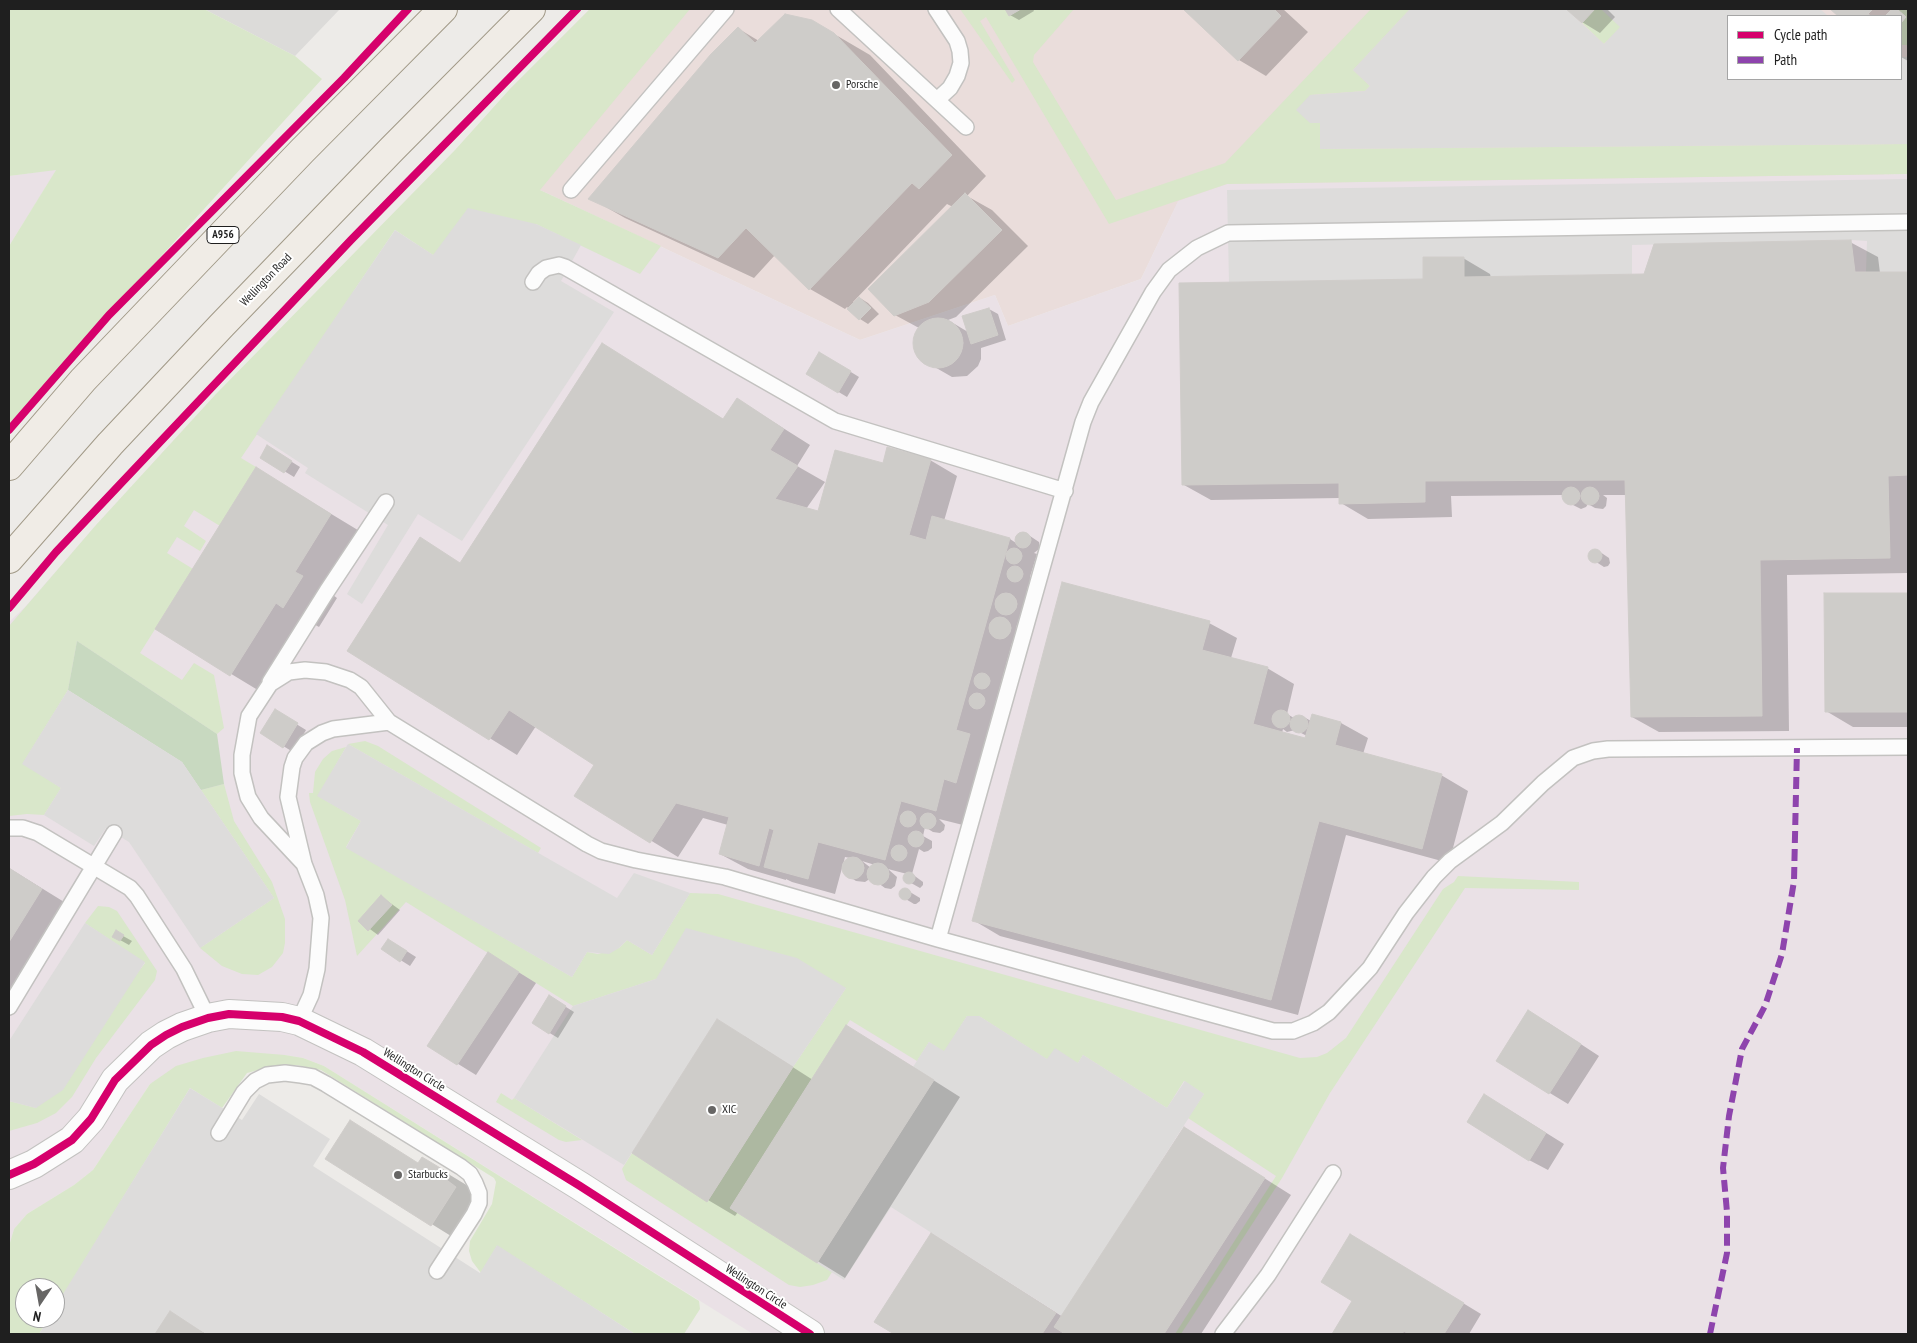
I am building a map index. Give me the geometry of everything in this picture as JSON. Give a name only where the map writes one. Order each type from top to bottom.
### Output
[{"type":"main road","name":"A956","points":[[9,466],[83,380],[302,151],[443,9]]},
{"type":"main road","name":"Wellington Road","points":[[9,559],[110,444],[209,339],[392,149],[531,9]]},
{"type":"street","name":"Wellington Circle","points":[[9,1175],[34,1164],[72,1140],[91,1119],[115,1080],[151,1045],[182,1027],[208,1018],[229,1014],[282,1016],[300,1022],[363,1052],[580,1186],[810,1334]]},
{"type":"lane","points":[[571,190],[726,9]]},
{"type":"lane","points":[[838,9],[966,127]]},
{"type":"lane","points":[[936,9],[957,40],[961,63],[957,76],[950,88],[937,100]]},
{"type":"lane","points":[[938,939],[1083,422],[1091,402],[1153,292],[1175,264],[1197,248],[1228,232],[1908,222]]},
{"type":"lane","points":[[533,282],[538,273],[546,268],[559,265],[565,267],[835,421],[1065,491]]},
{"type":"lane","points":[[304,864],[260,818],[245,789],[242,773],[245,733],[249,716],[327,591],[386,502]]},
{"type":"lane","points":[[260,698],[270,684],[289,672],[305,670],[326,672],[344,678],[361,687],[389,722],[601,851],[658,865],[725,877],[938,939],[1273,1031],[1293,1031],[1313,1023],[1330,1012],[1370,968],[1406,913],[1434,877],[1450,862],[1502,823],[1543,783],[1573,758],[1593,751],[1608,749],[1908,747]]},
{"type":"lane","points":[[300,1022],[311,995],[317,969],[321,938],[321,918],[316,896],[304,864],[288,797],[292,767],[295,758],[306,743],[322,733],[333,729],[389,722]]},
{"type":"lane","points":[[9,828],[23,828],[38,833],[123,883],[137,896],[184,969],[208,1018]]},
{"type":"lane","points":[[9,1007],[114,833]]},
{"type":"lane","points":[[220,1133],[244,1092],[255,1081],[267,1075],[285,1073],[300,1075],[313,1077],[326,1084],[461,1167],[470,1174],[475,1182],[479,1193],[479,1203],[474,1214],[437,1271]]},
{"type":"lane","points":[[1223,1334],[1268,1275],[1333,1173]]},
{"type":"shaded area","points":[[204,9],[340,9],[295,56]]},
{"type":"shaded area","points":[[590,9],[1908,9],[1908,174],[1178,202],[1141,279],[1008,326],[995,295],[860,340],[508,175],[509,90]]},
{"type":"shaded area","points":[[1410,9],[1566,9],[1604,44],[1620,27],[1601,9],[1820,9],[1827,15],[1727,15],[1727,80],[1902,80],[1902,57],[1908,57],[1908,144],[1320,149],[1320,123],[1310,123],[1296,110],[1310,95],[1365,91],[1370,86],[1353,70]]},
{"type":"shaded area","points":[[57,169],[9,246],[9,176]]},
{"type":"shaded area","points":[[1908,174],[1908,1334],[753,1334],[324,1066],[303,1058],[285,1055],[150,1084],[93,1170],[74,1185],[27,1214],[14,1229],[9,1246],[9,622],[25,607],[96,525],[216,394],[508,175],[860,340],[995,295],[1008,326],[1141,279],[1178,201],[1227,184]]},
{"type":"shaded area","points":[[1908,179],[1908,272],[1866,272],[1867,241],[1851,240],[1632,245],[1632,274],[1464,277],[1463,257],[1423,257],[1423,279],[1229,282],[1227,190]]},
{"type":"shaded area","points":[[468,208],[536,224],[581,245],[561,281],[614,312],[462,541],[418,514],[362,604],[347,594],[388,525],[305,473],[308,468],[256,434],[395,230],[433,255]]},
{"type":"shaded area","points":[[68,690],[182,762],[274,898],[200,948],[129,842],[106,828],[94,846],[44,815],[61,788],[22,764]]},
{"type":"shaded area","points":[[348,744],[617,898],[634,873],[690,893],[652,955],[627,940],[609,954],[587,952],[572,977],[346,848],[361,821],[317,796]]},
{"type":"shaded area","points":[[85,923],[145,962],[63,1090],[36,1108],[9,1101],[9,1041]]},
{"type":"shaded area","points":[[686,928],[797,958],[846,988],[793,1067],[717,1019],[624,1165],[514,1098],[573,1006],[656,979]]},
{"type":"shaded area","points":[[967,1016],[979,1016],[1047,1059],[1055,1048],[1078,1063],[1083,1055],[1167,1108],[1185,1081],[1204,1094],[1062,1316],[891,1207],[844,1280],[817,1263],[933,1081],[913,1067],[929,1042],[944,1051]]},
{"type":"shaded area","points":[[190,1088],[242,1120],[259,1094],[330,1139],[313,1166],[480,1273],[497,1245],[635,1334],[39,1334],[43,1328],[65,1328],[65,1291]]},
{"type":"green space","points":[[9,9],[204,9],[295,56],[322,79],[9,424],[9,246],[56,170],[9,176]]},
{"type":"green space","points":[[590,9],[690,9],[540,190],[661,246],[640,274],[536,224],[433,255],[395,230],[241,458],[256,467],[220,526],[194,510],[184,526],[206,541],[200,551],[177,537],[167,553],[193,569],[140,653],[182,680],[194,663],[214,675],[224,728],[217,734],[77,641],[68,690],[23,763],[61,788],[44,815],[9,816],[9,626],[96,525],[216,394],[455,150],[509,90]]},
{"type":"green space","points":[[960,9],[1074,9],[1034,55],[1033,62],[1116,200],[1225,163],[1371,9],[1410,9],[1353,70],[1370,86],[1365,91],[1310,95],[1320,123],[1321,149],[1908,144],[1908,174],[1227,184],[1109,224],[986,17],[980,21],[1015,80],[1012,83]]},
{"type":"green space","points":[[1595,9],[1601,9],[1621,27],[1604,44],[1582,23]]},
{"type":"green space","points":[[1897,9],[1908,9],[1908,45],[1902,45],[1902,22],[1906,17]]},
{"type":"green space","points":[[77,641],[217,734],[224,784],[201,790],[182,762],[68,690]]},
{"type":"green space","points":[[365,741],[378,746],[541,848],[538,853],[348,744]]},
{"type":"green space","points":[[346,747],[318,796],[361,821],[346,847],[572,977],[587,952],[598,954],[619,948],[627,940],[652,955],[690,893],[718,894],[1300,1058],[1317,1057],[1327,1053],[1346,1038],[1443,889],[1454,882],[1458,876],[1579,882],[1579,890],[1465,888],[1330,1093],[1282,1178],[1181,1334],[1175,1334],[1276,1176],[1188,1118],[1204,1094],[1184,1081],[1167,1108],[1083,1055],[1078,1063],[1048,1060],[979,1016],[967,1016],[944,1052],[929,1042],[917,1061],[850,1020],[730,1208],[832,1272],[827,1280],[813,1285],[800,1287],[789,1285],[626,1180],[622,1169],[632,1153],[708,1201],[793,1067],[846,988],[656,979],[573,1006],[406,902],[357,956],[345,900],[310,802],[309,793],[313,793],[315,772],[323,759],[332,751]]},
{"type":"green space","points":[[224,784],[234,821],[272,882],[285,919],[283,953],[272,967],[258,975],[242,974],[222,966],[200,948],[274,898],[201,790]]},
{"type":"green space","points":[[98,906],[109,907],[117,911],[157,971],[155,980],[96,1058],[72,1097],[56,1113],[37,1123],[9,1131],[9,1101],[36,1108],[145,963],[85,923]]},
{"type":"green space","points":[[236,1051],[303,1058],[324,1066],[699,1301],[700,1309],[684,1334],[635,1334],[497,1246],[481,1273],[472,1261],[469,1251],[470,1241],[492,1204],[496,1182],[494,1178],[321,1070],[296,1065],[277,1065],[247,1073],[222,1108],[190,1088],[65,1293],[65,1278],[15,1278],[15,1328],[43,1328],[39,1334],[9,1334],[9,1246],[14,1229],[27,1214],[74,1185],[93,1170],[150,1084],[176,1066]]},
{"type":"green space","points":[[501,1093],[512,1100],[514,1098],[582,1140],[566,1142],[559,1140],[496,1102]]},
{"type":"building","points":[[1005,9],[1021,9],[1009,16]]},
{"type":"building","points":[[1183,9],[1274,9],[1281,16],[1238,61]]},
{"type":"building","points":[[1566,9],[1595,9],[1582,23]]},
{"type":"building","points":[[1830,9],[1873,9],[1868,14],[1870,15],[1837,15]]},
{"type":"building","points":[[1892,9],[1897,9],[1906,17],[1902,22],[1902,15],[1886,15]]},
{"type":"building","points":[[785,14],[812,20],[834,33],[952,155],[919,189],[912,183],[809,290],[746,228],[718,258],[588,199],[711,54],[738,27],[755,43]]},
{"type":"building","points":[[965,193],[1002,230],[929,302],[894,316],[868,289]]},
{"type":"building","points":[[1851,240],[1855,272],[1908,272],[1908,475],[1888,476],[1890,558],[1760,560],[1762,716],[1631,717],[1625,480],[1425,481],[1425,502],[1339,504],[1339,483],[1182,485],[1179,283],[1423,279],[1423,257],[1464,257],[1464,277],[1644,274],[1654,244]]},
{"type":"building","points":[[859,297],[871,308],[859,320],[847,309]]},
{"type":"building","points":[[989,308],[998,335],[971,344],[962,316]]},
{"type":"building","points":[[933,318],[943,318],[956,325],[963,338],[963,348],[956,361],[943,368],[933,368],[924,364],[917,357],[913,348],[913,338],[917,329],[924,322]]},
{"type":"building","points":[[602,343],[723,419],[737,398],[784,429],[770,450],[798,466],[775,499],[818,511],[835,450],[883,463],[887,447],[931,459],[909,535],[926,540],[932,516],[1010,538],[956,730],[970,734],[956,783],[944,779],[936,811],[901,801],[885,860],[818,842],[808,879],[764,867],[774,830],[769,828],[759,866],[719,854],[729,817],[676,803],[650,843],[574,796],[594,765],[509,710],[489,740],[347,651],[420,537],[460,563]]},
{"type":"building","points":[[819,352],[851,371],[838,393],[806,374]]},
{"type":"building","points":[[267,445],[292,461],[284,473],[260,458]]},
{"type":"building","points":[[256,467],[331,514],[295,572],[303,576],[283,608],[276,603],[230,676],[155,629]]},
{"type":"building","points":[[1571,487],[1577,490],[1580,496],[1577,502],[1571,505],[1565,502],[1562,496],[1565,490]]},
{"type":"building","points":[[1590,487],[1596,490],[1599,496],[1596,502],[1590,505],[1584,502],[1581,496],[1584,490]]},
{"type":"building","points":[[1020,532],[1026,532],[1031,537],[1029,546],[1020,548],[1015,543],[1015,537]]},
{"type":"building","points":[[1011,548],[1017,548],[1022,553],[1020,562],[1011,564],[1006,559],[1006,553]]},
{"type":"building","points":[[1595,549],[1600,551],[1602,556],[1600,561],[1595,563],[1590,561],[1588,556],[1590,551]]},
{"type":"building","points":[[1012,566],[1018,566],[1023,571],[1021,580],[1012,582],[1007,577],[1007,571]]},
{"type":"building","points":[[1062,582],[1210,621],[1202,650],[1268,667],[1253,724],[1305,738],[1312,714],[1341,722],[1335,745],[1442,774],[1422,849],[1319,821],[1271,1000],[972,921]]},
{"type":"building","points":[[1006,593],[1014,596],[1017,604],[1014,612],[1006,615],[998,612],[995,604],[998,596]]},
{"type":"building","points":[[1824,593],[1908,593],[1908,712],[1825,712]]},
{"type":"building","points":[[1000,617],[1008,620],[1011,628],[1008,636],[1000,639],[992,636],[989,628],[992,620]]},
{"type":"building","points":[[982,673],[990,681],[982,689],[974,681]]},
{"type":"building","points":[[977,693],[985,701],[977,709],[969,701]]},
{"type":"building","points":[[275,709],[298,723],[283,748],[260,733]]},
{"type":"building","points":[[1281,710],[1287,713],[1290,719],[1287,725],[1281,728],[1275,725],[1272,719],[1275,713]]},
{"type":"building","points":[[1299,715],[1305,718],[1308,724],[1305,730],[1299,733],[1293,730],[1290,724],[1293,718]]},
{"type":"building","points":[[905,811],[911,811],[916,816],[914,825],[905,827],[900,822],[900,816]]},
{"type":"building","points":[[925,813],[931,813],[936,818],[934,827],[925,829],[920,824],[920,818]]},
{"type":"building","points":[[913,831],[919,831],[924,836],[922,845],[913,847],[908,842],[908,836]]},
{"type":"building","points":[[896,845],[902,845],[907,850],[905,859],[896,861],[891,856],[891,850]]},
{"type":"building","points":[[853,857],[863,864],[864,868],[857,878],[853,879],[843,872],[842,868],[849,858]]},
{"type":"building","points":[[878,863],[888,870],[889,874],[882,884],[878,885],[868,878],[867,874],[874,864]]},
{"type":"building","points":[[9,868],[42,889],[9,942]]},
{"type":"building","points":[[907,872],[911,872],[915,878],[911,884],[907,884],[903,880],[903,876]]},
{"type":"building","points":[[903,888],[907,888],[911,894],[907,900],[903,900],[899,896],[899,892]]},
{"type":"building","points":[[381,895],[392,905],[368,931],[358,921]]},
{"type":"building","points":[[116,930],[124,935],[120,941],[112,937]]},
{"type":"building","points":[[388,939],[407,951],[400,962],[381,949]]},
{"type":"building","points":[[488,952],[519,972],[457,1065],[427,1046]]},
{"type":"building","points":[[549,995],[566,1006],[549,1034],[532,1023]]},
{"type":"building","points":[[1528,1010],[1581,1044],[1549,1094],[1496,1061]]},
{"type":"building","name":"XIC","points":[[717,1019],[793,1067],[707,1202],[632,1153]]},
{"type":"building","points":[[846,1025],[934,1080],[817,1263],[730,1208]]},
{"type":"building","points":[[1484,1094],[1546,1133],[1529,1161],[1467,1122]]},
{"type":"building","name":"Starbucks","points":[[350,1120],[418,1163],[422,1157],[447,1172],[444,1178],[456,1187],[431,1226],[325,1159]]},
{"type":"building","points":[[1184,1127],[1265,1178],[1164,1334],[1065,1334],[1054,1327]]},
{"type":"building","points":[[931,1233],[1056,1313],[1042,1334],[894,1334],[874,1322]]},
{"type":"building","points":[[1350,1234],[1464,1303],[1444,1334],[1408,1334],[1404,1331],[1402,1334],[1332,1334],[1352,1301],[1321,1282]]},
{"type":"building","points":[[170,1311],[205,1334],[155,1334]]},
{"type":"marked path","points":[[1710,1334],[1727,1253],[1727,1212],[1723,1168],[1729,1116],[1742,1049],[1765,1006],[1782,954],[1794,881],[1797,748]]},
{"type":"cycle path","points":[[9,430],[109,315],[344,78],[408,9]]},
{"type":"cycle path","points":[[9,608],[56,552],[351,240],[577,9]]},
{"type":"cycle path","points":[[9,1175],[34,1164],[72,1140],[91,1119],[115,1080],[151,1045],[166,1035],[208,1018],[229,1014],[282,1017],[299,1021],[363,1052],[580,1186],[810,1334]]},
{"type":"place","name":"Porsche","points":[[836,85]]},
{"type":"place","name":"XIC","points":[[712,1110]]},
{"type":"place","name":"Starbucks","points":[[398,1175]]}]
